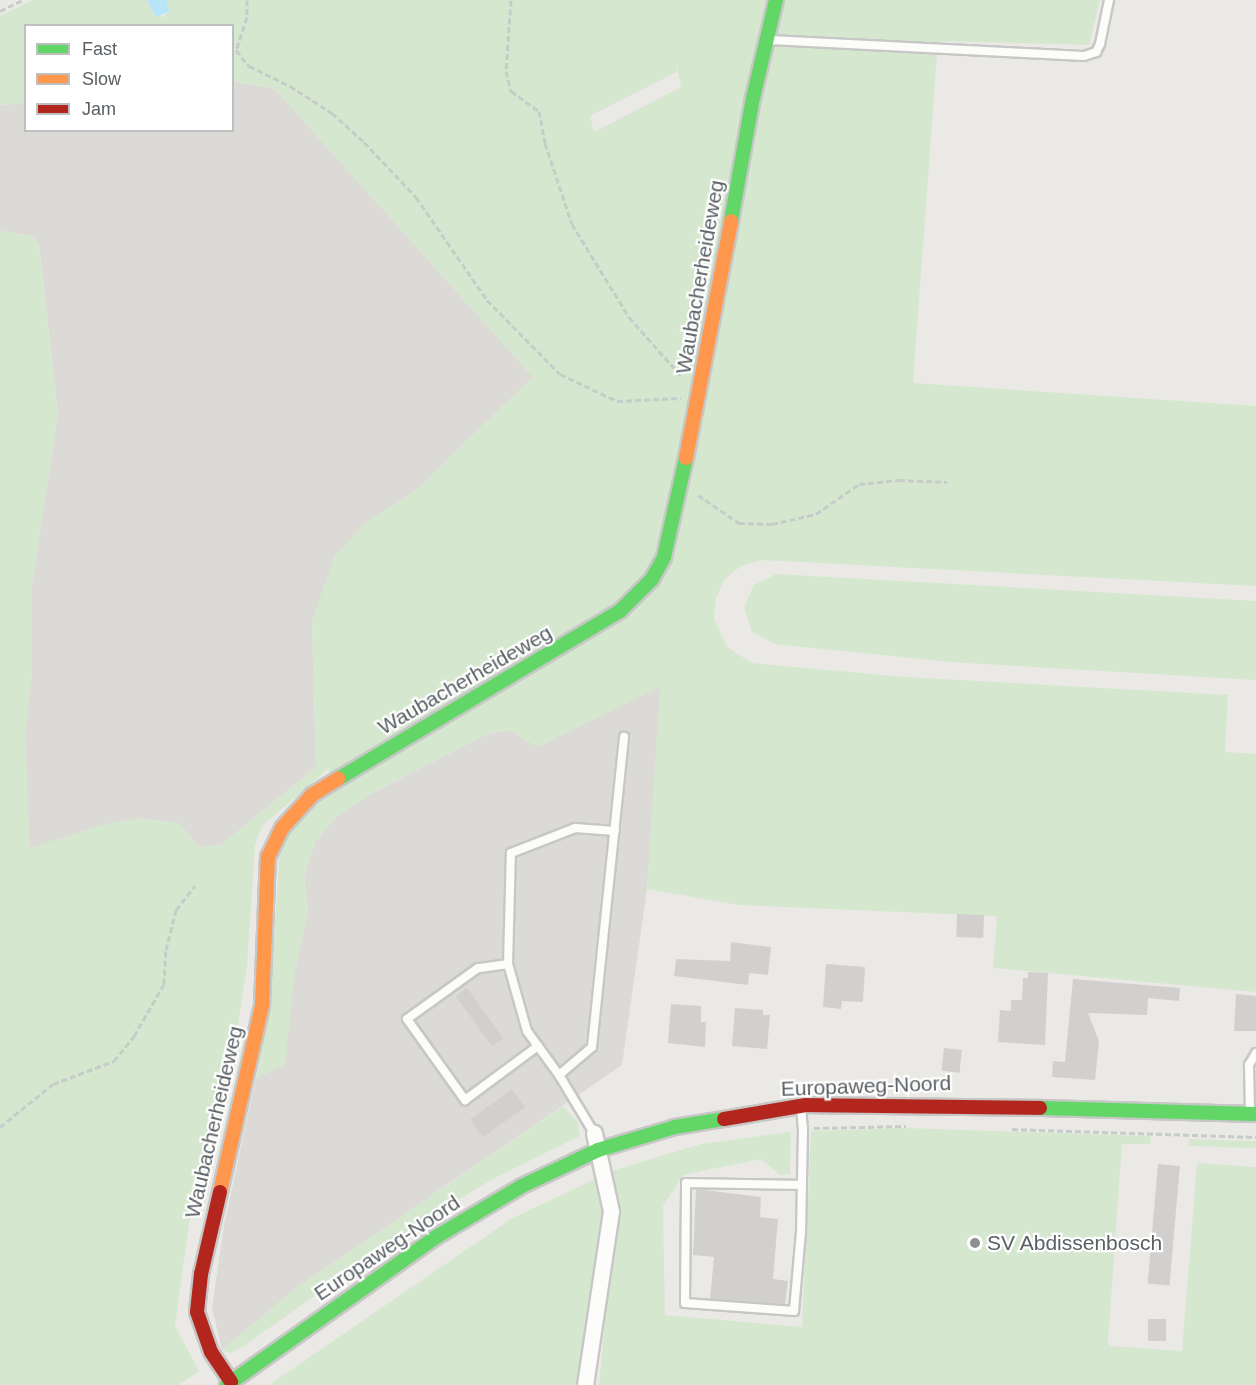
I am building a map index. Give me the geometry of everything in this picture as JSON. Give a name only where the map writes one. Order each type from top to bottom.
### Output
[{"type":"street","name":"Waubacherheideweg","points":[[229,1383],[211,1352],[197,1311],[201,1274],[262,1005],[268,857],[274,842],[297,809],[329,783],[620,611],[652,579],[664,557],[700,397],[766,40],[776,0]]},
{"type":"street","name":"Europaweg-Noord","points":[[229,1383],[436,1237],[522,1186],[598,1150],[692,1122],[801,1106],[1017,1104],[1253,1113]]},
{"type":"street","points":[[585,1385],[611,1210],[594,1133]]},
{"type":"lane","points":[[766,40],[1084,56],[1096,52],[1100,44],[1108,0]]},
{"type":"lane","points":[[559,1075],[592,1047],[624,737]]},
{"type":"lane","points":[[594,1133],[559,1075],[527,1030],[508,964],[511,853],[575,828],[615,831]]},
{"type":"lane","points":[[508,964],[478,968],[407,1019],[465,1100],[538,1046]]},
{"type":"lane","points":[[1253,1113],[1249,1065],[1256,1053]]},
{"type":"lane","points":[[801,1106],[802,1185],[794,1311],[685,1303],[686,1183],[802,1185]]},
{"type":"path","points":[[0,11],[23,0]]},
{"type":"path","points":[[247,0],[247,17],[236,50],[249,66],[299,91],[364,142],[416,198],[487,300],[560,374],[617,401],[700,397]]},
{"type":"path","points":[[511,0],[506,51],[508,81],[511,92],[539,111],[545,143],[572,224],[629,317],[700,397]]},
{"type":"path","points":[[681,479],[704,500],[739,523],[772,524],[816,514],[859,484],[899,480],[947,482]]},
{"type":"path","points":[[0,1127],[53,1084],[114,1061],[134,1036],[164,984],[166,950],[176,910],[195,886]]},
{"type":"path","points":[[803,1129],[917,1126]]},
{"type":"path","points":[[1008,1129],[1256,1137]]},
{"type":"shaded area","points":[[234,81],[275,89],[533,377],[414,492],[366,522],[312,621],[316,767],[221,845],[199,847],[179,823],[29,848],[25,735],[32,673],[32,584],[58,414],[39,244],[32,236],[0,231],[0,105],[24,103],[24,132],[234,132]]},
{"type":"shaded area","points":[[661,687],[647,889],[622,1065],[295,1289],[222,1350],[212,1308],[224,1225],[256,1078],[295,970],[308,912],[304,875],[315,842],[336,817],[369,795],[487,734],[510,730],[538,747],[645,691]]},
{"type":"green space","points":[[33,0],[147,0],[156,16],[163,17],[169,12],[167,0],[1100,0],[1089,45],[938,41],[913,383],[1256,406],[1256,586],[761,560],[741,566],[725,579],[716,598],[714,619],[727,647],[752,663],[905,677],[1228,695],[1225,752],[1256,754],[1256,992],[993,968],[997,917],[993,916],[739,905],[647,889],[660,687],[538,747],[510,730],[487,734],[369,795],[336,817],[315,842],[304,875],[308,912],[295,970],[285,1065],[256,1078],[269,1012],[280,847],[286,832],[332,791],[329,768],[262,826],[255,845],[247,967],[225,1107],[191,1210],[175,1326],[199,1371],[179,1385],[0,1385],[0,231],[32,236],[39,244],[58,414],[32,584],[32,673],[25,735],[30,848],[105,824],[141,818],[179,823],[199,847],[221,845],[316,767],[312,621],[334,557],[366,522],[414,492],[533,377],[275,89],[234,81],[234,24],[24,24],[24,103],[0,105],[0,16]],"holes":[[[676,62],[681,87],[594,132],[590,116],[677,72]]]},
{"type":"green space","points":[[776,574],[1256,601],[1256,680],[950,662],[775,644],[752,632],[744,608],[754,585]]},
{"type":"green space","points":[[563,1106],[577,1121],[580,1136],[491,1180],[404,1233],[245,1345],[232,1353],[222,1350],[295,1289]]},
{"type":"green space","points":[[903,1128],[1151,1136],[1150,1144],[1122,1144],[1108,1343],[1111,1346],[1182,1351],[1197,1163],[1256,1167],[1256,1385],[599,1385],[616,1204],[608,1172],[701,1144],[791,1132],[790,1174],[780,1175],[761,1159],[683,1175],[663,1206],[665,1315],[802,1327],[811,1131]]},
{"type":"green space","points":[[1189,1139],[1256,1141],[1256,1148],[1189,1146]]},
{"type":"green space","points":[[595,1179],[606,1200],[580,1385],[269,1385],[511,1219]]},
{"type":"water","points":[[147,0],[167,0],[169,12],[156,17]]},
{"type":"building","points":[[957,914],[984,915],[983,938],[956,937]]},
{"type":"building","points":[[731,942],[771,947],[768,975],[749,973],[748,985],[674,976],[676,959],[730,961]]},
{"type":"building","points":[[826,964],[865,967],[863,1002],[842,1001],[841,1009],[823,1007]]},
{"type":"building","points":[[1028,972],[1048,973],[1045,1045],[998,1042],[1000,1010],[1011,1011],[1011,1000],[1022,1000],[1023,978],[1028,978]]},
{"type":"building","points":[[1073,979],[1180,988],[1179,1001],[1148,998],[1147,1015],[1088,1013],[1099,1041],[1095,1080],[1052,1077],[1053,1061],[1065,1062]]},
{"type":"building","points":[[467,988],[503,1038],[492,1046],[456,996]]},
{"type":"building","points":[[1236,994],[1256,996],[1256,1031],[1234,1031]]},
{"type":"building","points":[[671,1004],[701,1006],[701,1022],[706,1022],[705,1047],[668,1043]]},
{"type":"building","points":[[735,1008],[763,1010],[763,1015],[770,1015],[767,1049],[732,1046]]},
{"type":"building","points":[[944,1048],[962,1050],[959,1073],[942,1071]]},
{"type":"building","points":[[512,1089],[525,1107],[483,1137],[470,1120]]},
{"type":"building","points":[[1158,1164],[1180,1166],[1169,1285],[1148,1284]]},
{"type":"building","points":[[696,1189],[761,1197],[760,1217],[778,1219],[773,1279],[788,1281],[785,1304],[710,1299],[714,1257],[693,1255]]},
{"type":"building","points":[[1148,1319],[1166,1319],[1166,1341],[1148,1341]]},
{"type":"traffic: fast","points":[[731,221],[753,98],[776,0]]},
{"type":"traffic: fast","points":[[338,779],[620,611],[652,579],[664,557],[686,458]]},
{"type":"traffic: fast","points":[[1040,1108],[1256,1114]]},
{"type":"traffic: fast","points":[[227,1385],[436,1237],[522,1186],[598,1150],[675,1127],[724,1119]]},
{"type":"traffic: slow","points":[[686,458],[731,221]]},
{"type":"traffic: slow","points":[[220,1192],[262,1005],[268,857],[282,828],[312,795],[338,779]]},
{"type":"traffic: jam","points":[[724,1119],[806,1105],[1040,1108]]},
{"type":"traffic: jam","points":[[220,1192],[201,1274],[197,1312],[211,1352],[231,1382]]},
{"type":"place","name":"SV Abdissenbosch","points":[[975,1243]]}]
